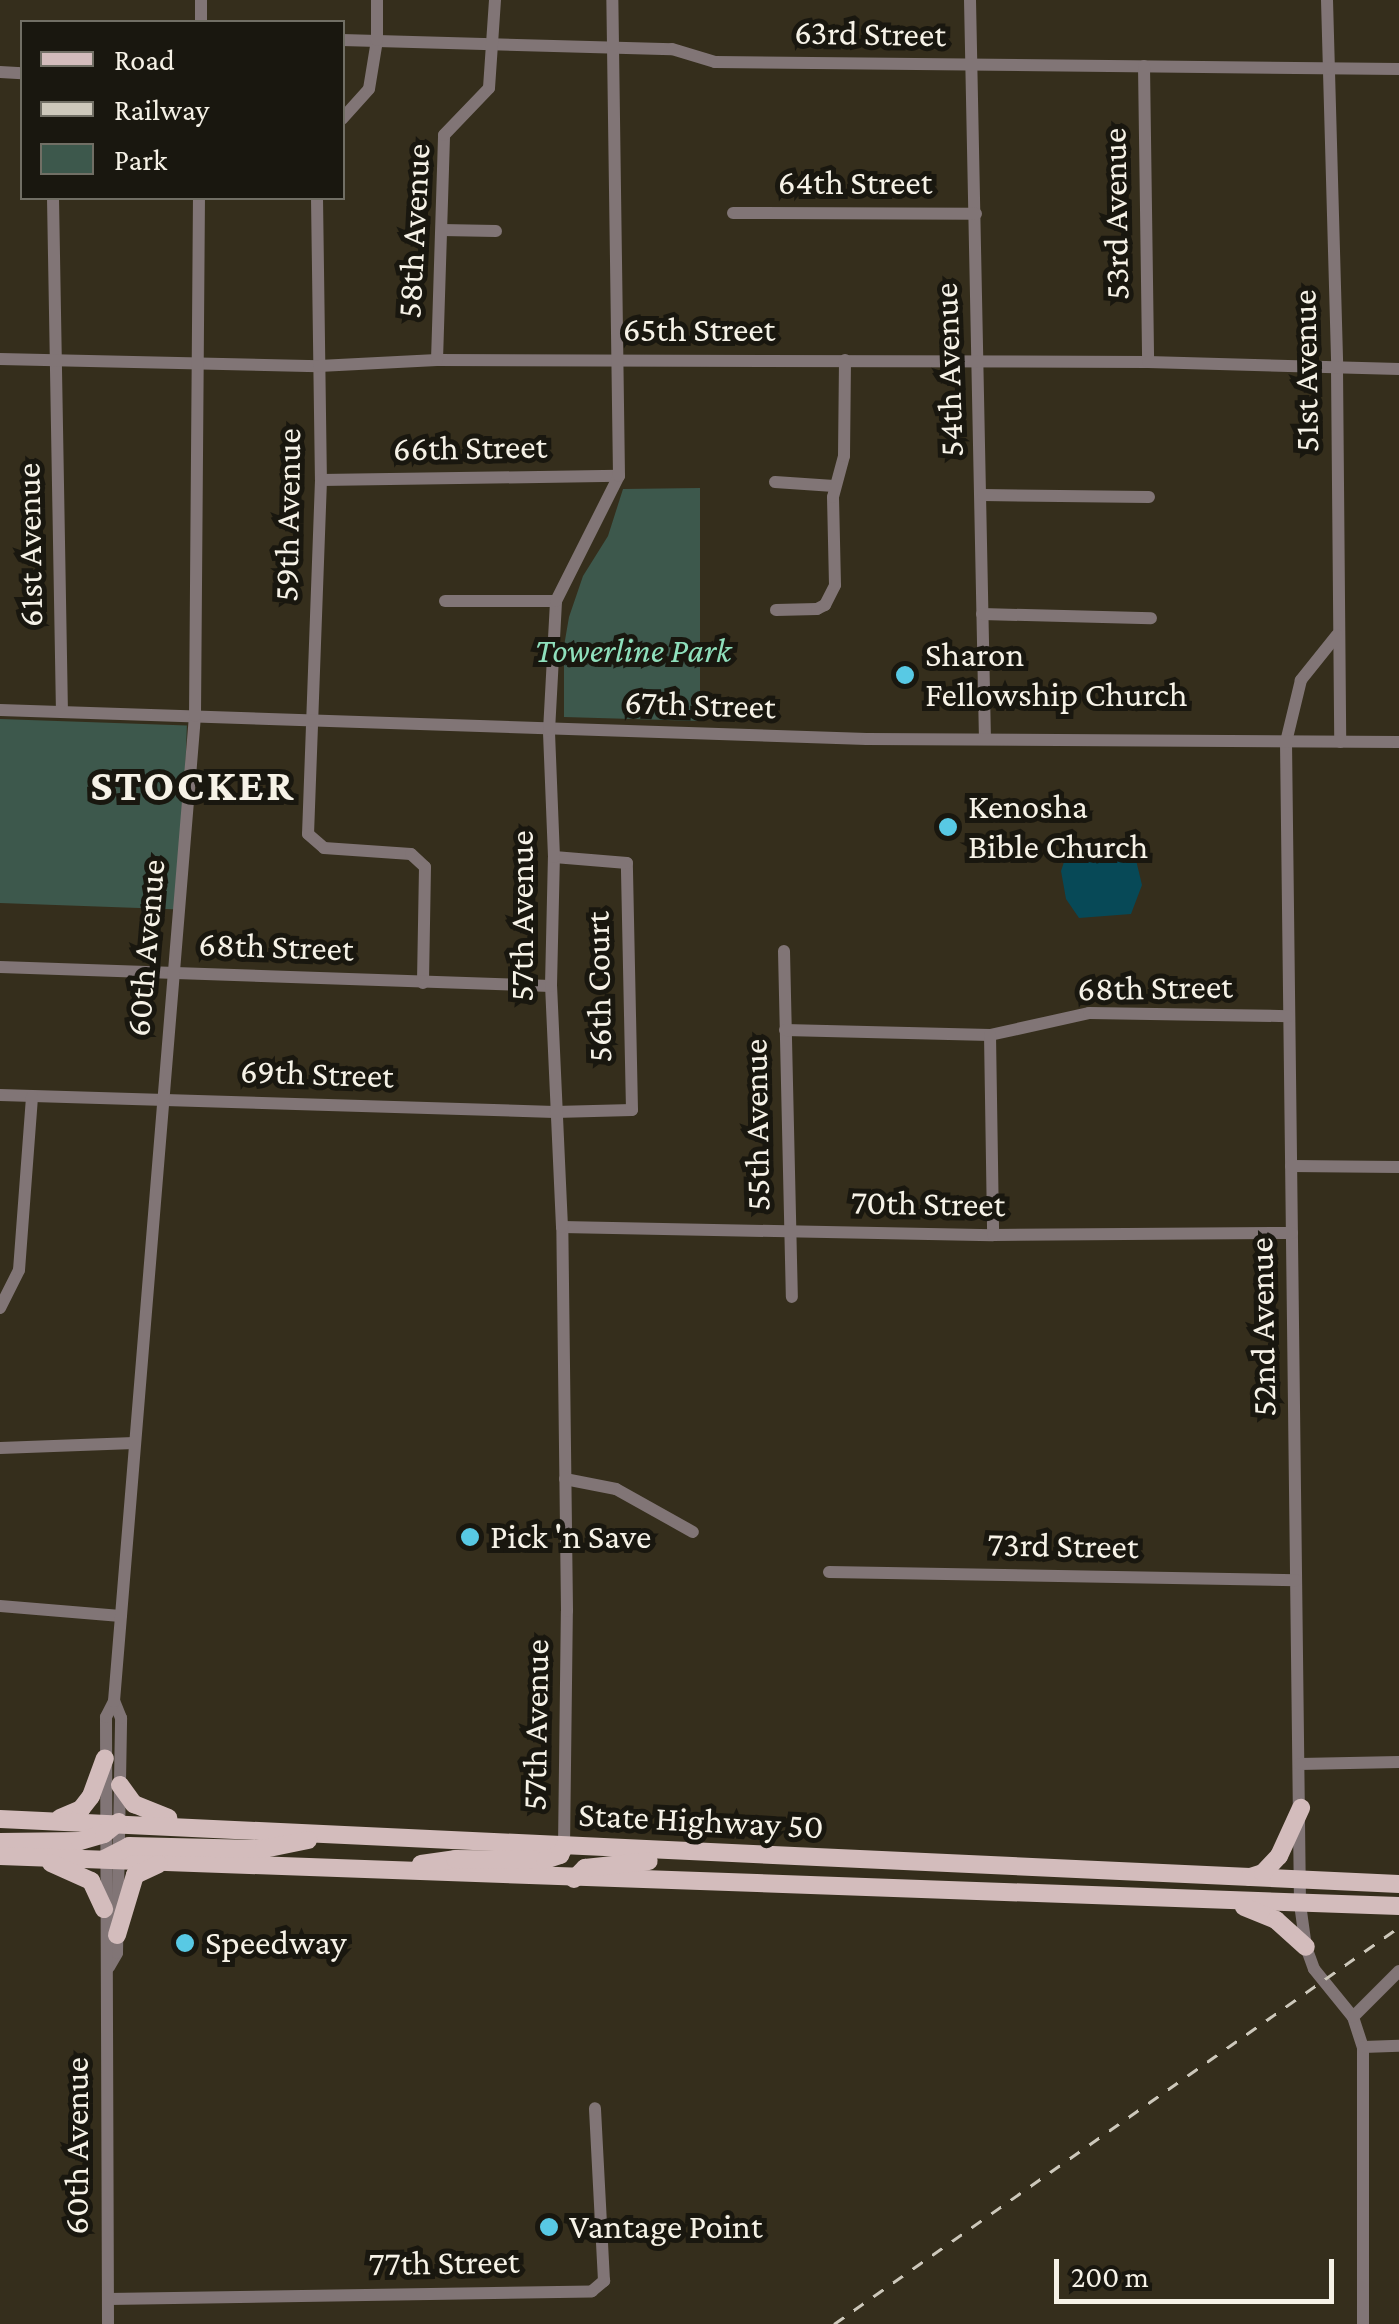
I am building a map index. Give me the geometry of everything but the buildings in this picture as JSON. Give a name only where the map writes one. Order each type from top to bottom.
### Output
[{"type":"main road","points":[[53,1820],[81,1809],[91,1796],[105,1758]]},
{"type":"main road","points":[[120,1785],[144,1809],[197,1827]]},
{"type":"main road","points":[[1246,1878],[1264,1873],[1278,1856],[1300,1808]]},
{"type":"main road","name":"State Highway 50","points":[[0,1818],[740,1856],[1399,1884]]},
{"type":"main road","points":[[0,1842],[62,1842],[109,1826]]},
{"type":"main road","points":[[113,1856],[147,1844],[264,1848],[336,1835]]},
{"type":"main road","points":[[381,1871],[455,1859],[546,1860],[560,1855],[564,1847]]},
{"type":"main road","name":"State Highway 50","points":[[0,1856],[113,1856],[165,1863],[574,1880],[1399,1906]]},
{"type":"main road","points":[[574,1880],[585,1868],[606,1863],[740,1856]]},
{"type":"main road","points":[[42,1858],[91,1881],[104,1908]]},
{"type":"main road","points":[[117,1935],[135,1875],[165,1863]]},
{"type":"main road","points":[[954,1891],[1033,1880],[1047,1869]]},
{"type":"main road","points":[[1160,1900],[1224,1891],[1291,1893],[1301,1882]]},
{"type":"main road","points":[[1300,1904],[1316,1895],[1399,1893]]},
{"type":"main road","points":[[1234,1902],[1276,1920],[1306,1947]]},
{"type":"street","points":[[345,115],[368,88],[377,40],[377,0]]},
{"type":"street","name":"58th Avenue","points":[[437,360],[444,135],[489,88],[496,0]]},
{"type":"street","name":"57th Avenue","points":[[564,1847],[562,1227],[550,986],[554,857],[550,730],[556,601],[619,476],[612,0]]},
{"type":"street","name":"54th Avenue","points":[[970,0],[985,739]]},
{"type":"street","name":"51st Avenue","points":[[1328,0],[1337,369],[1340,742]]},
{"type":"street","name":"63rd Street","points":[[345,40],[672,49],[715,62],[1399,70]]},
{"type":"street","name":"53rd Avenue","points":[[1144,66],[1148,362]]},
{"type":"street","name":"61st Avenue","points":[[52,200],[62,712]]},
{"type":"street","name":"60th Avenue","points":[[108,2324],[105,2064],[110,1967],[117,1952],[117,1935],[105,1758],[106,1717],[114,1701],[195,716],[199,200]]},
{"type":"street","name":"59th Avenue","points":[[317,200],[322,480],[308,834],[324,848],[412,854],[425,868],[423,983]]},
{"type":"street","name":"64th Street","points":[[733,213],[976,214]]},
{"type":"street","points":[[442,230],[496,230]]},
{"type":"street","name":"65th Street","points":[[0,359],[319,366],[437,360],[976,360],[1399,369]]},
{"type":"street","points":[[776,610],[817,609],[830,598],[836,575],[834,486],[845,441],[845,360]]},
{"type":"street","name":"66th Street","points":[[322,480],[619,476]]},
{"type":"street","points":[[776,482],[834,486]]},
{"type":"street","points":[[983,496],[1149,498]]},
{"type":"street","points":[[445,601],[556,601]]},
{"type":"street","points":[[982,614],[1151,618]]},
{"type":"street","name":"52nd Avenue","points":[[1337,635],[1302,680],[1286,742],[1300,1904],[1306,1947],[1322,1981],[1352,2017],[1363,2047]]},
{"type":"street","name":"67th Street","points":[[0,710],[550,730],[1399,742]]},
{"type":"street","name":"56th Court","points":[[554,857],[627,863],[632,1110]]},
{"type":"street","name":"55th Avenue","points":[[784,951],[792,1298]]},
{"type":"street","name":"68th Street","points":[[0,967],[550,986]]},
{"type":"street","name":"68th Street","points":[[786,1030],[990,1035],[1090,1013],[1288,1016]]},
{"type":"street","points":[[990,1035],[993,1234]]},
{"type":"street","name":"69th Street","points":[[0,1095],[555,1112],[632,1110]]},
{"type":"street","points":[[1,1307],[20,1270],[32,1096]]},
{"type":"street","points":[[1290,1166],[1399,1167]]},
{"type":"street","name":"70th Street","points":[[562,1227],[993,1234],[1292,1233]]},
{"type":"street","points":[[0,1448],[134,1444]]},
{"type":"street","points":[[565,1479],[612,1488],[693,1532]]},
{"type":"street","name":"73rd Street","points":[[830,1572],[1296,1580]]},
{"type":"street","points":[[0,1606],[120,1616]]},
{"type":"street","name":"60th Avenue","points":[[109,1826],[120,1785],[121,1718],[114,1701]]},
{"type":"street","points":[[1300,1764],[1399,1762]]},
{"type":"street","name":"60th Avenue","points":[[110,1967],[104,1955],[104,1908],[113,1856]]},
{"type":"street","points":[[1352,2017],[1399,1971]]},
{"type":"street","points":[[1363,2324],[1363,2047],[1399,2046]]},
{"type":"street","name":"77th Street","points":[[108,2298],[592,2291],[604,2281],[595,2108]]},
{"type":"green space","name":"Towerline Park","points":[[700,488],[700,721],[564,717],[564,646],[569,617],[583,576],[608,536],[623,489]]},
{"type":"green space","points":[[0,719],[187,726],[180,909],[0,903]]},
{"type":"water","points":[[1070,844],[1112,859],[1136,860],[1142,885],[1131,914],[1079,918],[1066,899],[1061,871]]},
{"type":"railway","points":[[834,2324],[1399,1927]]},
{"type":"place","name":"Sharon Fellowship Church","points":[[905,675]]},
{"type":"place","name":"Kenosha Bible Church","points":[[948,827]]},
{"type":"place","name":"Pick 'n Save","points":[[470,1537]]},
{"type":"place","name":"Speedway","points":[[185,1943]]},
{"type":"place","name":"Vantage Point","points":[[549,2227]]},
{"type":"district","name":"STOCKER","points":[[193,786]]}]
